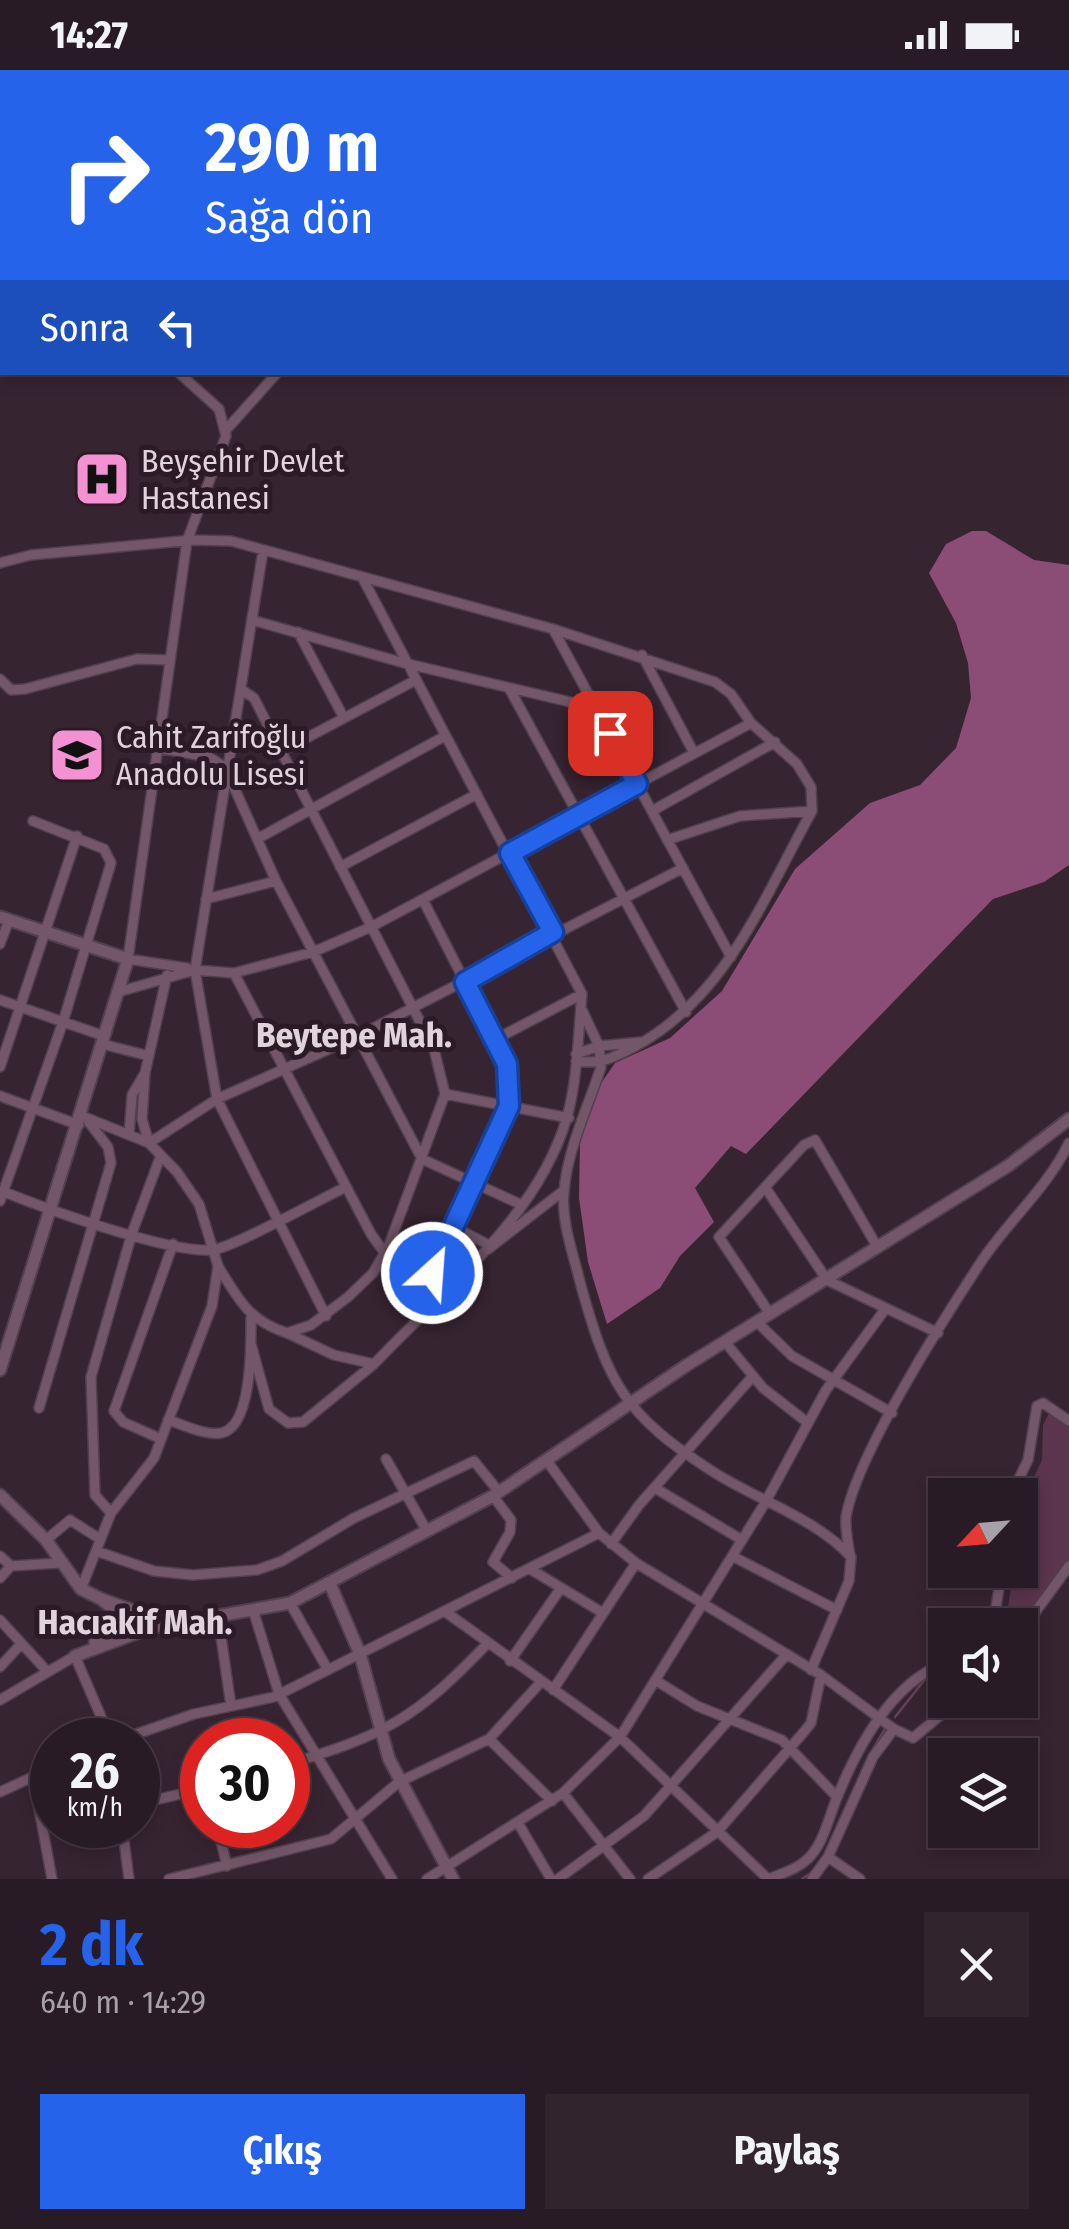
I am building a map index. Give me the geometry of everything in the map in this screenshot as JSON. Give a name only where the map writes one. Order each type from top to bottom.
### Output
[{"type":"street","points":[[181,375],[219,409],[226,430]]},
{"type":"street","points":[[0,1370],[128,959],[187,541],[226,430],[275,375]]},
{"type":"street","points":[[0,563],[30,555],[216,539],[642,655],[715,682],[732,694],[751,723],[797,764],[811,787],[812,812],[706,994],[644,1042],[600,1063],[576,1058]]},
{"type":"street","points":[[264,551],[194,970],[217,1099],[326,1316]]},
{"type":"street","points":[[250,1344],[270,1409],[288,1423],[303,1422],[374,1364],[533,1193],[566,1118],[576,1058],[582,994],[553,932],[414,681],[362,577]]},
{"type":"street","points":[[252,620],[404,662],[596,708]]},
{"type":"street","points":[[553,629],[730,957]]},
{"type":"street","points":[[298,632],[344,718]]},
{"type":"street","points":[[642,655],[694,753]]},
{"type":"street","points":[[0,679],[11,690],[24,689],[137,659],[170,660]]},
{"type":"street","points":[[282,750],[414,681]]},
{"type":"street","points":[[509,688],[686,1012]]},
{"type":"street","points":[[242,690],[254,698],[282,750],[434,1048],[445,1094],[373,1273],[326,1316],[287,1333]]},
{"type":"street","points":[[0,944],[4,918],[128,959],[194,970],[234,973],[312,952],[423,900],[751,723]]},
{"type":"street","points":[[257,839],[445,736]]},
{"type":"street","points":[[652,811],[775,742]]},
{"type":"street","points":[[158,748],[210,758],[225,767],[312,952],[422,1158],[522,1205]]},
{"type":"street","points":[[340,867],[478,794]]},
{"type":"street","points":[[667,840],[740,816],[812,812]]},
{"type":"street","points":[[32,821],[104,849],[111,863],[63,1022],[1,1194],[51,1212],[172,1244],[214,1250],[346,1187]]},
{"type":"street","points":[[0,1067],[77,836]]},
{"type":"street","points":[[149,1143],[217,1099],[356,1037],[682,868]]},
{"type":"street","points":[[206,900],[276,880]]},
{"type":"street","points":[[423,900],[510,1079],[509,1106],[432,1273]]},
{"type":"street","points":[[118,992],[194,970]]},
{"type":"street","points":[[234,973],[384,1252],[453,1281]]},
{"type":"street","points":[[149,1143],[142,1118],[145,1073],[167,975]]},
{"type":"street","points":[[494,1040],[582,994]]},
{"type":"street","points":[[0,1000],[149,1056]]},
{"type":"street","points":[[581,1007],[599,1046],[600,1063],[564,1191],[566,1226],[602,1358],[628,1405],[686,1454],[839,1544],[851,1558]]},
{"type":"street","points":[[576,1058],[599,1046],[644,1042]]},
{"type":"street","points":[[128,1135],[132,1095],[145,1073]]},
{"type":"street","points":[[445,1094],[582,1121]]},
{"type":"street","points":[[0,1096],[149,1143],[199,1204],[218,1266],[251,1318],[240,1417],[230,1430],[216,1434],[168,1420]]},
{"type":"street","points":[[0,1700],[135,1621],[254,1613],[290,1603],[428,1531],[496,1494],[725,1342],[1008,1166],[1069,1119]]},
{"type":"street","points":[[39,1408],[110,1163],[108,1147],[80,1120]]},
{"type":"street","points":[[770,1314],[718,1237],[804,1145],[815,1140],[878,1248]]},
{"type":"street","points":[[648,1879],[717,1832],[810,1723],[816,1672],[849,1581],[851,1558],[845,1522],[850,1502],[892,1413],[938,1332],[984,1258],[1052,1177],[1069,1142]]},
{"type":"street","points":[[111,1513],[95,1495],[92,1377],[132,1233],[161,1155]]},
{"type":"street","points":[[764,1187],[827,1280],[938,1332]]},
{"type":"street","points":[[469,1264],[564,1191]]},
{"type":"street","points":[[454,1227],[487,1244]]},
{"type":"street","points":[[161,1439],[123,1422],[114,1411],[172,1244]]},
{"type":"street","points":[[81,1589],[111,1513],[148,1471],[212,1306],[218,1266]]},
{"type":"street","points":[[427,1879],[450,1874],[563,1793],[620,1737],[765,1503],[832,1383],[886,1308]]},
{"type":"street","points":[[251,1318],[334,1356],[374,1364]]},
{"type":"street","points":[[758,1322],[792,1356],[832,1383],[892,1413]]},
{"type":"street","points":[[725,1342],[753,1376],[808,1423]]},
{"type":"street","points":[[611,1544],[753,1376]]},
{"type":"street","points":[[1019,1478],[1028,1460],[1037,1406],[1044,1403],[1069,1421]]},
{"type":"street","points":[[386,1459],[428,1531]]},
{"type":"street","points":[[547,1460],[598,1533],[636,1563],[816,1672],[894,1730],[913,1738],[937,1718]]},
{"type":"street","points":[[96,1551],[154,1571],[194,1575],[256,1570],[282,1562],[354,1518],[474,1461],[511,1520],[510,1532],[493,1562],[512,1578]]},
{"type":"street","points":[[655,1488],[742,1540]]},
{"type":"street","points":[[0,1494],[46,1540],[81,1589],[135,1621]]},
{"type":"street","points":[[46,1540],[70,1520],[100,1538]]},
{"type":"street","points":[[160,1728],[279,1694],[598,1533]]},
{"type":"street","points":[[0,1556],[12,1566]]},
{"type":"street","points":[[732,1556],[836,1610]]},
{"type":"street","points":[[0,1578],[12,1566],[60,1563]]},
{"type":"street","points":[[553,1690],[636,1563]]},
{"type":"street","points":[[1038,1608],[1069,1566]]},
{"type":"street","points":[[530,1569],[604,1613]]},
{"type":"street","points":[[330,1584],[360,1654],[380,1734],[399,1782],[450,1874]]},
{"type":"street","points":[[510,1661],[561,1588]]},
{"type":"street","points":[[290,1603],[328,1670]]},
{"type":"street","points":[[446,1612],[486,1645],[620,1737],[768,1879],[804,1862],[817,1846],[837,1796],[879,1719],[928,1672]]},
{"type":"street","points":[[254,1613],[279,1694],[392,1879]]},
{"type":"street","points":[[218,1616],[231,1706]]},
{"type":"street","points":[[0,1620],[46,1670]]},
{"type":"street","points":[[0,1667],[21,1644]]},
{"type":"street","points":[[310,1757],[380,1734],[434,1699],[486,1645]]},
{"type":"street","points":[[558,1879],[634,1825],[787,1654]]},
{"type":"street","points":[[75,1656],[101,1718]]},
{"type":"street","points":[[656,1680],[697,1706],[733,1716],[782,1740],[837,1796]]},
{"type":"street","points":[[169,1879],[314,1846],[356,1819],[399,1782],[489,1739],[541,1682]]},
{"type":"street","points":[[812,1879],[828,1856],[873,1756],[894,1730]]},
{"type":"street","points":[[489,1739],[552,1801]]},
{"type":"street","points":[[0,1792],[30,1777]]},
{"type":"street","points":[[563,1793],[630,1879]]},
{"type":"street","points":[[518,1823],[550,1879]]},
{"type":"street","points":[[46,1848],[52,1879]]},
{"type":"street","points":[[125,1848],[129,1879]]},
{"type":"street","points":[[223,1848],[227,1866]]},
{"type":"street","points":[[828,1856],[860,1879]]},
{"type":"shaded area","points":[[972,531],[986,531],[1034,560],[1069,565],[1069,865],[1044,882],[993,899],[746,1154],[731,1146],[695,1188],[714,1222],[680,1256],[660,1288],[607,1324],[588,1262],[579,1198],[580,1143],[593,1095],[615,1063],[670,1038],[722,991],[795,869],[870,803],[920,785],[956,748],[971,698],[968,663],[956,623],[929,573],[946,544]]},
{"type":"shaded area","points":[[1051,1409],[1069,1422],[1069,1561],[1034,1608],[1008,1608],[1011,1588],[1038,1588],[1038,1478],[1033,1478],[1042,1460],[1043,1425]]},
{"type":"waterway","points":[[895,1717],[926,1678]]},
{"type":"waterway","points":[[870,1754],[885,1729]]},
{"type":"waterway","points":[[823,1858],[844,1811]]},
{"type":"waterway","points":[[802,1879],[812,1872]]},
{"type":"place","name":"Beyşehir Devlet Hastanesi","points":[[102,479]]},
{"type":"place","name":"Cahit Zarifoğlu Anadolu Lisesi","points":[[77,755]]},
{"type":"district","name":"Beytepe Mah.","points":[[354,1035]]},
{"type":"district","name":"Hacıakif Mah.","points":[[135,1622]]},
{"type":"route","points":[[432,1273],[509,1106],[507,1064],[465,982],[553,932],[510,853],[637,784],[610,733]]}]
